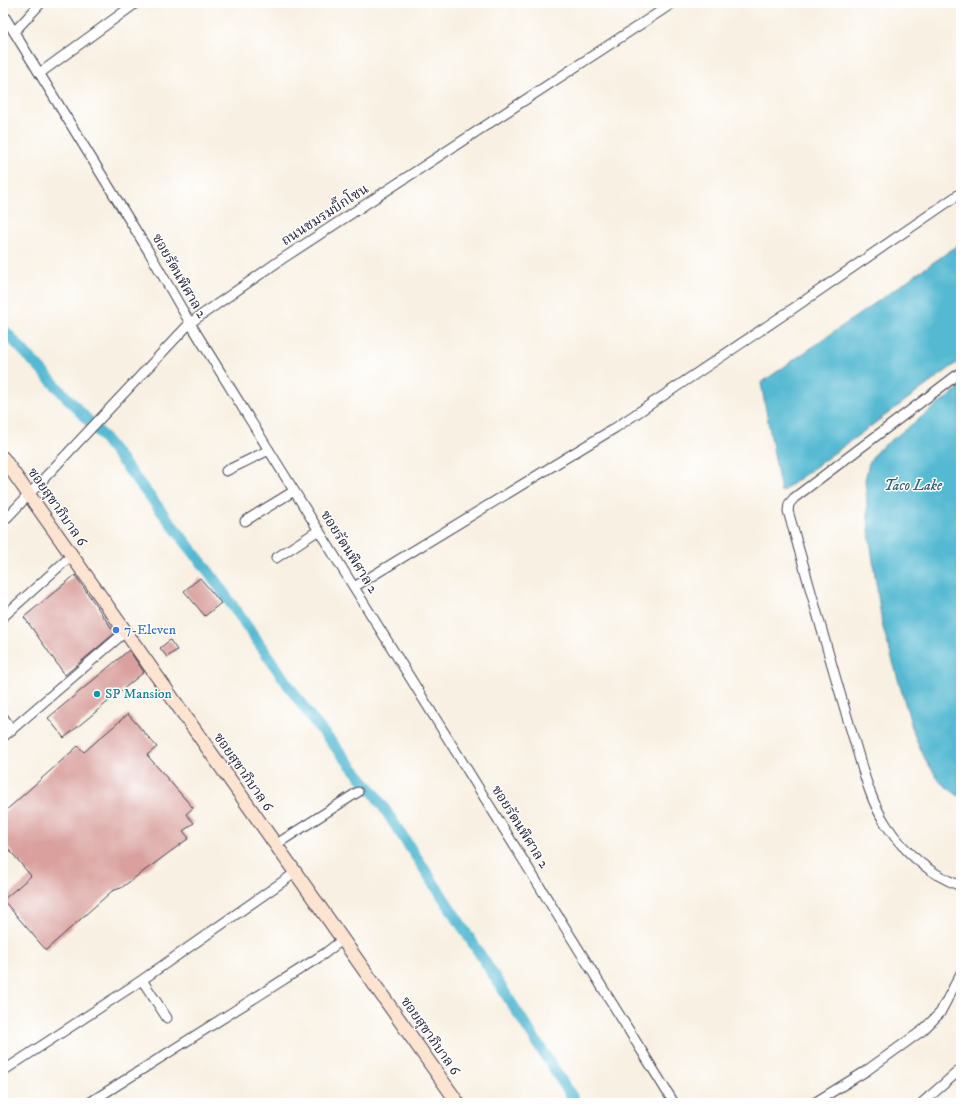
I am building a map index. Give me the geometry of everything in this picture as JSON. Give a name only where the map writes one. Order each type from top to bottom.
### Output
[{"type":"street","points":[[14,32],[41,3]]},
{"type":"street","points":[[40,73],[136,3]]},
{"type":"street","name":"ถนนชมรมบิ๊กโซน","points":[[3,522],[190,323],[282,259],[673,3]]},
{"type":"street","name":"ซอยรัตนพิศาล 2","points":[[3,14],[149,252],[190,323],[674,1103]]},
{"type":"street","points":[[354,586],[615,428],[788,312],[961,193]]},
{"type":"street","points":[[961,372],[794,498],[789,504],[788,511],[844,705],[875,803],[886,825],[912,856],[944,879],[961,886]]},
{"type":"street","points":[[226,471],[269,450]]},
{"type":"street","name":"ซอยสุขาภิบาล 6","points":[[3,458],[458,1103]]},
{"type":"street","points":[[245,521],[294,491]]},
{"type":"street","points":[[276,558],[319,530]]},
{"type":"street","points":[[3,618],[72,556]]},
{"type":"street","points":[[3,737],[125,632]]},
{"type":"street","points":[[3,718],[12,730]]},
{"type":"street","points":[[275,845],[358,792]]},
{"type":"street","points":[[3,1071],[142,980],[295,873]]},
{"type":"street","points":[[89,1103],[324,954],[342,940]]},
{"type":"street","points":[[814,1103],[866,1071],[923,1030],[940,1012],[961,973]]},
{"type":"street","points":[[142,980],[167,1018]]},
{"type":"street","points":[[922,1103],[961,1068]]},
{"type":"water","points":[[961,243],[961,360],[781,492],[761,383]]},
{"type":"water","name":"Taco Lake","points":[[961,387],[961,798],[940,782],[925,759],[914,734],[882,624],[870,540],[865,480],[869,463],[877,451]]},
{"type":"building","points":[[75,575],[115,633],[65,675],[24,617]]},
{"type":"building","points":[[200,578],[221,603],[205,616],[184,591]]},
{"type":"building","points":[[170,640],[177,650],[167,657],[160,648]]},
{"type":"building","name":"SP Mansion","points":[[129,650],[144,672],[64,738],[48,718]]},
{"type":"building","points":[[128,714],[157,747],[147,755],[193,808],[186,814],[194,823],[183,831],[189,838],[121,888],[112,891],[46,950],[3,900],[31,876],[3,842],[3,813],[78,746],[84,752]]},
{"type":"waterway","points":[[3,329],[100,433],[209,572],[312,719],[374,793],[576,1103]]},
{"type":"place","name":"7-Eleven","points":[[116,630]]},
{"type":"place","name":"SP Mansion","points":[[97,694]]}]
